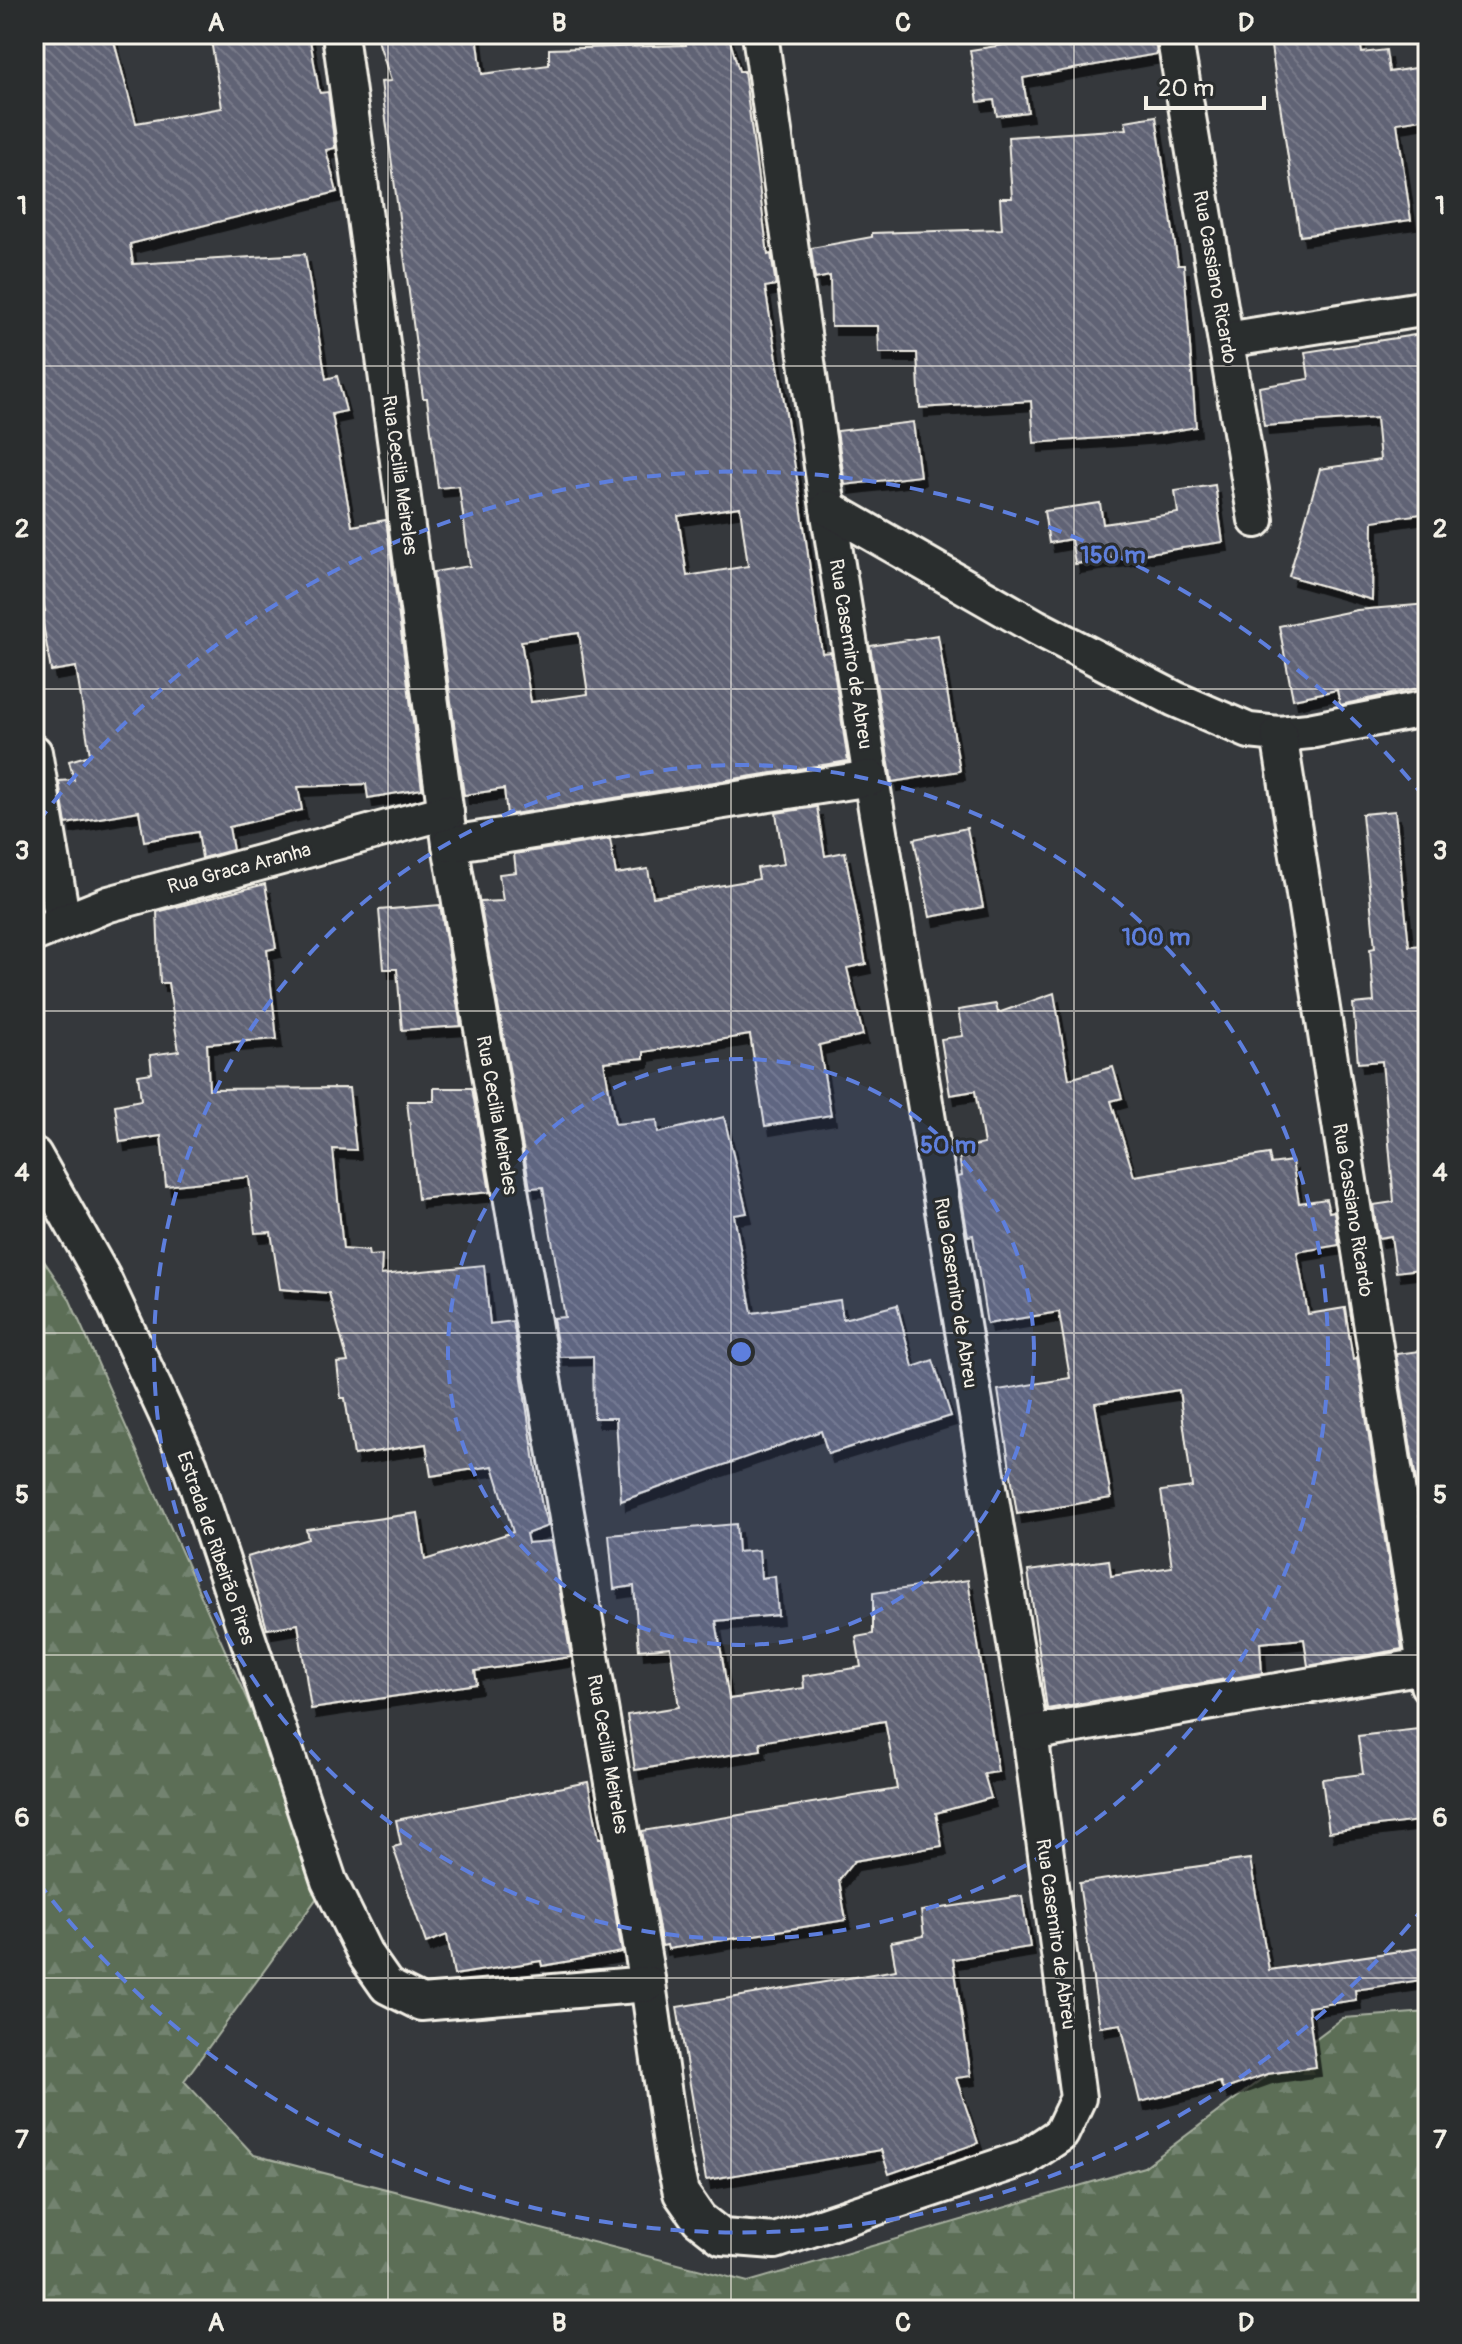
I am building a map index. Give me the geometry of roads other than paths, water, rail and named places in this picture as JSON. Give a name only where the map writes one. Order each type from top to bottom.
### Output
[{"type":"street","name":"Rua Cecilia Meireles","points":[[340,34],[448,828],[648,1984],[681,2193]]},
{"type":"street","name":"Rua Casemiro de Abreu","points":[[681,2193],[699,2219],[722,2237],[775,2241],[1025,2158],[1061,2134],[1078,2098],[1030,1733],[828,508],[760,34]]},
{"type":"street","name":"Rua Cassiano Ricardo","points":[[1174,34],[1256,520]]},
{"type":"street","points":[[1226,340],[1428,308]]},
{"type":"street","points":[[828,508],[1036,627],[1175,699],[1249,731],[1279,734],[1428,708]]},
{"type":"street","name":"Rua Cassiano Ricardo","points":[[1279,734],[1426,1676]]},
{"type":"street","points":[[34,752],[48,928]]},
{"type":"street","name":"Rua Graca Aranha","points":[[48,928],[109,904],[448,828],[871,778]]},
{"type":"street","name":"Estrada de Ribeirão Pires","points":[[34,1155],[102,1276],[190,1465],[329,1881],[366,1956],[387,1986],[421,2003],[648,1984]]},
{"type":"street","points":[[1030,1733],[1426,1676]]}]
